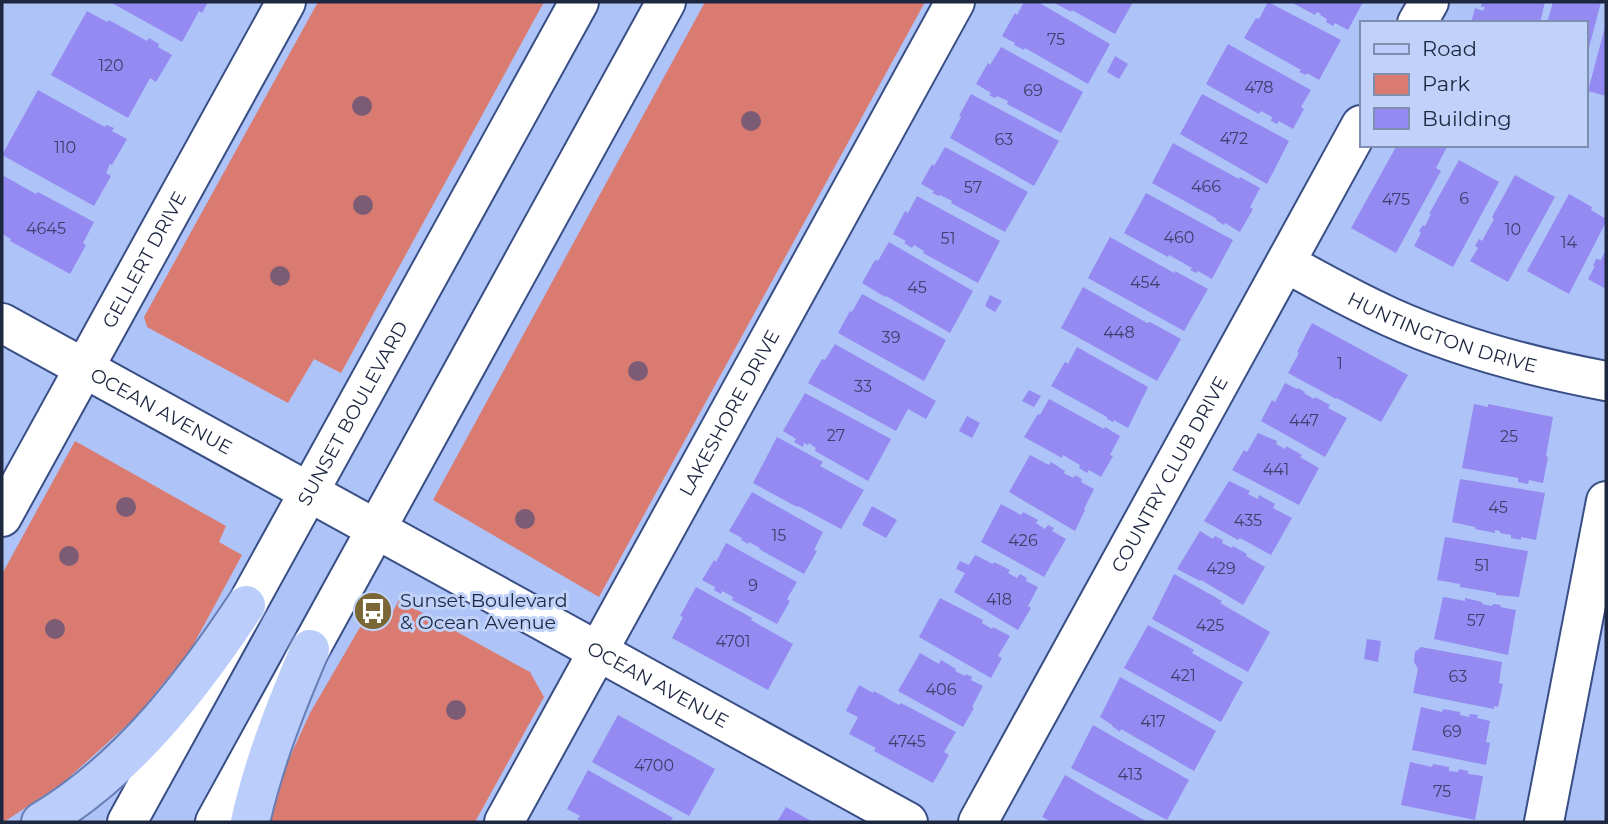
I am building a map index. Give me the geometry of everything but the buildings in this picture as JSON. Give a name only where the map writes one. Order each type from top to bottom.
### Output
[{"type":"main road","points":[[41,822],[89,788],[152,730],[211,657],[246,605]]},
{"type":"main road","points":[[250,822],[274,739],[310,649]]},
{"type":"street","name":"GELLERT DRIVE","points":[[2,517],[286,2]]},
{"type":"street","name":"SUNSET BOULEVARD","points":[[127,822],[579,2]]},
{"type":"street","points":[[215,822],[666,2]]},
{"type":"street","name":"LAKESHORE DRIVE","points":[[504,822],[955,2]]},
{"type":"street","points":[[1418,21],[1429,2]]},
{"type":"street","name":"COUNTRY CLUB DRIVE","points":[[978,822],[1360,127]]},
{"type":"street","name":"HUNTINGTON DRIVE","points":[[1286,263],[1348,297],[1435,336],[1520,362],[1606,381]]},
{"type":"street","name":"OCEAN AVENUE","points":[[2,323],[908,822]]},
{"type":"street","points":[[1544,822],[1606,501]]},
{"type":"green space","points":[[318,2],[544,2],[341,373],[314,359],[288,403],[147,327],[144,317]]},
{"type":"green space","points":[[705,2],[925,2],[599,597],[433,500]]},
{"type":"green space","points":[[75,441],[226,526],[219,542],[242,555],[191,649],[137,716],[64,782],[2,822],[2,574]]},
{"type":"green space","points":[[399,600],[530,672],[544,697],[475,822],[269,822],[288,761],[310,713],[374,603],[392,613]]},
{"type":"place","name":"Sunset Boulevard & Ocean Avenue","points":[[373,611]]}]
